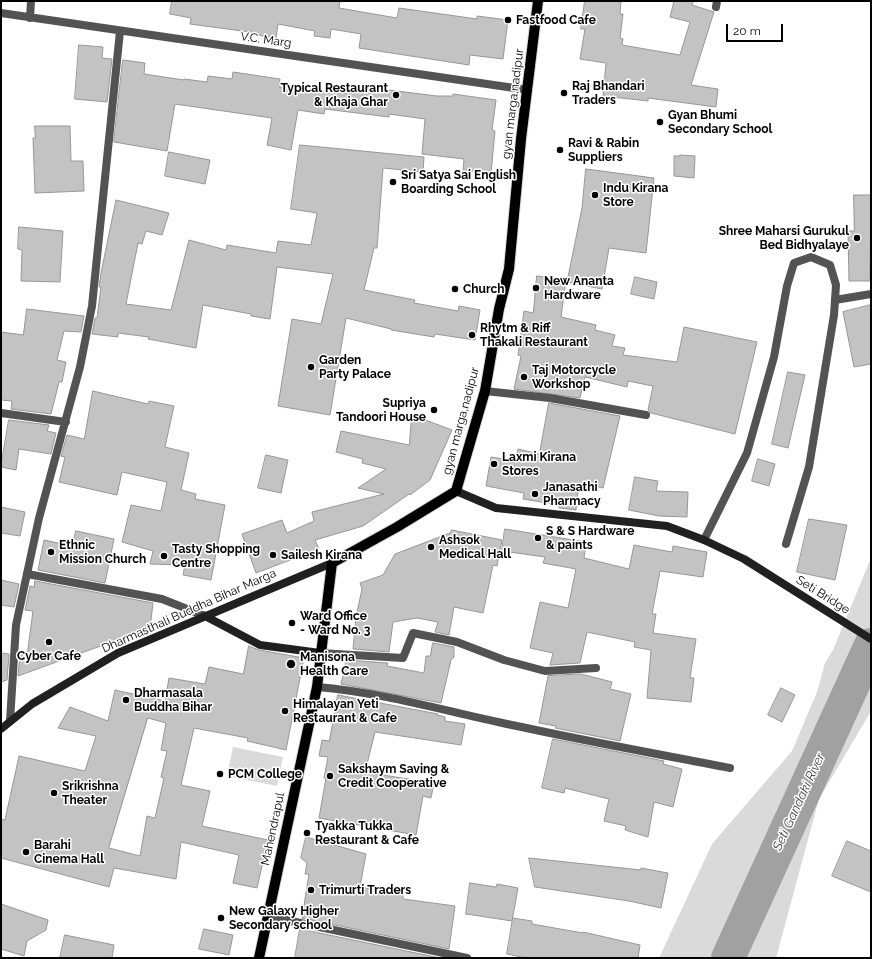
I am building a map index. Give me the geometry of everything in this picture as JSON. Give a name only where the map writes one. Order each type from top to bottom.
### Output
[{"type":"main road","name":"gyan marga,nadipur","points":[[456,491],[485,391],[499,309],[509,269],[521,139],[538,1]]},
{"type":"main road","name":"Seti Bridge","points":[[456,491],[496,508],[667,526],[704,540],[744,559],[871,639]]},
{"type":"main road","points":[[332,563],[397,527],[456,491]]},
{"type":"main road","name":"Dharmasthali Buddha Bihar Marga","points":[[1,729],[32,704],[118,653],[332,563]]},
{"type":"main road","name":"Mahendrapul","points":[[259,958],[317,687],[332,563]]},
{"type":"main road","points":[[205,616],[260,645],[320,653]]},
{"type":"street","points":[[30,18],[31,1]]},
{"type":"street","name":"V.C. Marg","points":[[1,13],[528,90]]},
{"type":"street","points":[[10,721],[16,625],[39,518],[80,367],[92,306],[120,31]]},
{"type":"street","points":[[704,540],[747,453],[774,358],[787,286],[794,263],[811,257],[830,265],[836,285],[834,314],[809,467],[786,544]]},
{"type":"street","points":[[835,300],[871,294]]},
{"type":"street","points":[[485,391],[550,398],[646,415]]},
{"type":"street","points":[[1,413],[66,422]]},
{"type":"street","points":[[27,574],[162,599],[205,616]]},
{"type":"street","points":[[320,653],[403,658],[413,633],[457,642],[504,660],[546,671],[596,668]]},
{"type":"street","points":[[317,687],[338,689],[396,700],[730,768]]},
{"type":"street","points":[[267,916],[467,958]]},
{"type":"shaded area","points":[[871,558],[871,711],[819,799],[776,958],[659,958],[712,844],[792,751],[817,692],[825,663],[833,650]]},
{"type":"shaded area","points":[[233,747],[283,757],[277,786],[227,776]]},
{"type":"building","points":[[172,1],[340,1],[339,8],[397,18],[399,8],[477,19],[477,16],[508,20],[503,59],[470,55],[469,65],[359,48],[361,34],[331,29],[330,38],[314,36],[315,31],[278,24],[276,38],[257,35],[257,33],[190,24],[191,18],[170,14]]},
{"type":"building","points":[[585,1],[621,1],[620,14],[623,14],[620,38],[623,39],[622,45],[680,55],[690,22],[670,17],[674,1],[693,1],[692,5],[714,12],[691,85],[718,89],[716,107],[648,98],[648,101],[603,96],[606,63],[580,59],[585,29],[581,29]]},
{"type":"building","points":[[79,45],[103,47],[102,58],[112,59],[107,102],[75,99]]},
{"type":"building","points":[[123,60],[145,63],[144,74],[184,80],[207,82],[208,76],[232,79],[233,72],[280,79],[279,87],[348,93],[349,85],[437,96],[453,96],[453,94],[496,100],[492,130],[495,131],[491,173],[463,170],[464,159],[422,154],[425,119],[389,114],[389,117],[325,109],[324,114],[298,110],[291,150],[267,145],[272,118],[175,104],[167,151],[114,142]]},
{"type":"building","points":[[35,126],[70,126],[71,161],[83,161],[84,191],[35,193],[33,138],[35,138]]},
{"type":"building","points":[[300,145],[424,157],[423,172],[383,168],[377,248],[374,248],[364,290],[415,300],[414,303],[458,311],[459,306],[480,310],[475,340],[435,334],[434,337],[391,330],[346,318],[330,415],[278,406],[292,319],[321,324],[333,274],[277,267],[270,319],[203,305],[196,348],[148,339],[149,337],[118,333],[118,337],[92,334],[95,318],[97,318],[101,287],[99,287],[101,273],[116,200],[169,213],[162,235],[146,231],[142,244],[138,243],[126,304],[171,310],[189,240],[226,250],[227,245],[276,253],[278,241],[311,245],[317,213],[291,209]]},
{"type":"building","points":[[169,152],[210,160],[205,184],[165,176]]},
{"type":"building","points":[[674,156],[695,156],[694,178],[674,176]]},
{"type":"building","points":[[586,169],[654,178],[646,253],[609,248],[602,289],[567,282],[582,208]]},
{"type":"building","points":[[854,195],[871,195],[870,281],[849,281],[848,231],[854,231]]},
{"type":"building","points":[[19,227],[63,231],[60,282],[21,281],[22,250],[18,249]]},
{"type":"building","points":[[537,276],[566,280],[561,317],[596,325],[595,330],[615,335],[612,346],[625,348],[623,355],[677,362],[684,327],[757,342],[735,434],[651,413],[648,410],[653,386],[628,381],[627,387],[585,377],[580,398],[514,389],[521,356],[518,355],[524,311],[533,313]]},
{"type":"building","points":[[635,277],[657,282],[654,299],[631,294]]},
{"type":"building","points":[[871,305],[871,364],[854,367],[843,312]]},
{"type":"building","points":[[27,309],[84,316],[81,332],[64,331],[57,360],[66,362],[62,382],[59,382],[51,414],[11,409],[12,401],[1,400],[1,332],[23,335]]},
{"type":"building","points":[[788,372],[805,375],[788,448],[772,444]]},
{"type":"building","points":[[93,391],[148,404],[149,401],[174,406],[165,447],[189,453],[181,490],[196,494],[195,499],[225,505],[211,580],[183,575],[185,565],[150,564],[153,551],[122,542],[131,505],[161,511],[167,482],[122,472],[117,495],[59,482],[65,457],[61,456],[67,435],[84,439]]},
{"type":"building","points":[[549,403],[620,416],[603,488],[579,483],[576,510],[559,508],[559,505],[523,499],[524,493],[486,486],[491,457],[515,461],[518,449],[539,454]]},
{"type":"building","points":[[412,415],[452,430],[430,480],[363,526],[315,540],[319,549],[256,573],[242,534],[282,520],[287,533],[314,521],[312,512],[384,494],[358,488],[386,469],[362,463],[363,459],[336,452],[341,431],[409,445]]},
{"type":"building","points":[[9,420],[49,425],[47,431],[56,433],[51,454],[19,449],[16,470],[1,467]]},
{"type":"building","points":[[266,455],[288,460],[281,493],[258,488]]},
{"type":"building","points":[[758,459],[775,464],[769,486],[752,481]]},
{"type":"building","points":[[635,477],[658,481],[656,491],[688,492],[687,517],[659,516],[629,510]]},
{"type":"building","points":[[1,507],[25,512],[20,536],[1,533]]},
{"type":"building","points":[[809,519],[847,525],[835,580],[797,572]]},
{"type":"building","points":[[505,529],[586,542],[584,558],[629,569],[634,545],[672,552],[673,546],[707,552],[703,577],[660,571],[652,614],[656,614],[653,633],[696,639],[690,678],[694,678],[691,702],[647,698],[651,650],[634,647],[635,642],[587,632],[580,663],[550,665],[553,653],[530,648],[540,602],[568,608],[576,569],[543,563],[545,557],[502,551]]},
{"type":"building","points":[[452,530],[502,540],[497,566],[493,565],[483,613],[454,607],[449,635],[435,632],[438,622],[417,618],[393,622],[389,652],[353,649],[356,617],[362,589],[360,583],[383,575],[395,554],[450,533]]},
{"type":"building","points":[[76,531],[114,539],[105,583],[38,570],[44,540],[72,546]]},
{"type":"building","points":[[1,580],[19,584],[14,607],[1,605]]},
{"type":"building","points":[[35,581],[153,603],[150,628],[18,676],[20,655],[27,656],[33,611],[25,610],[30,586],[34,587]]},
{"type":"building","points":[[433,643],[454,647],[454,657],[451,660],[441,703],[341,684],[346,660],[388,663],[387,666],[424,673],[426,656],[430,656]]},
{"type":"building","points":[[249,646],[259,650],[304,658],[286,750],[247,741],[248,738],[194,728],[181,785],[210,791],[202,826],[268,840],[257,888],[233,883],[239,855],[181,842],[176,879],[114,868],[109,887],[1,858],[1,819],[5,820],[19,756],[85,771],[96,736],[58,728],[70,707],[108,721],[115,690],[165,701],[169,678],[205,684],[209,667],[243,674]],"holes":[[[148,718],[166,723],[161,750],[167,751],[161,777],[164,778],[155,818],[147,816],[140,856],[109,848]]]},
{"type":"building","points":[[1,653],[9,654],[7,680],[1,682]]},
{"type":"building","points":[[581,674],[612,682],[610,689],[631,694],[620,741],[555,728],[556,726],[539,723],[548,676]]},
{"type":"building","points":[[781,688],[795,695],[782,722],[768,715]]},
{"type":"building","points":[[338,695],[438,714],[437,715],[445,717],[445,721],[465,724],[461,745],[375,732],[366,768],[370,769],[370,773],[434,783],[431,798],[423,796],[416,835],[319,818],[328,757],[319,756],[322,740],[329,741]]},
{"type":"building","points":[[553,739],[664,761],[663,764],[682,769],[673,807],[654,802],[648,837],[625,830],[626,826],[604,821],[609,799],[565,788],[564,793],[542,788]]},
{"type":"building","points":[[306,837],[366,854],[360,887],[403,894],[403,899],[455,906],[449,949],[302,918],[309,874],[305,874],[307,863],[301,858]]},
{"type":"building","points":[[847,841],[871,851],[871,892],[832,876]]},
{"type":"building","points":[[529,858],[641,870],[641,868],[668,873],[661,908],[629,901],[535,887]]},
{"type":"building","points":[[470,883],[496,887],[497,884],[518,888],[512,921],[466,914]]},
{"type":"building","points":[[1,904],[48,920],[46,930],[27,941],[24,956],[1,949]]},
{"type":"building","points":[[513,918],[532,921],[532,924],[583,932],[640,945],[638,958],[526,958],[507,954]]},
{"type":"building","points":[[204,929],[233,935],[229,955],[199,949]]},
{"type":"building","points":[[300,929],[440,958],[295,958]]},
{"type":"building","points":[[65,935],[114,945],[112,958],[60,958]]},
{"type":"waterway","name":"Seti Gandaki River","points":[[728,958],[871,645]]},
{"type":"place","name":"Fastfood Cafe","points":[[508,20]]},
{"type":"place","name":"Raj Bhandari Traders","points":[[564,93]]},
{"type":"place","name":"Typical Restaurant & Khaja Ghar","points":[[396,95]]},
{"type":"place","name":"Gyan Bhumi Secondary School","points":[[660,122]]},
{"type":"place","name":"Ravi & Rabin Suppliers","points":[[560,150]]},
{"type":"place","name":"Sri Satya Sai English Boarding School","points":[[393,182]]},
{"type":"place","name":"Indu Kirana Store","points":[[595,195]]},
{"type":"place","name":"Shree Maharsi Gurukul Bed Bidhyalaye","points":[[857,238]]},
{"type":"place","name":"New Ananta Hardware","points":[[536,288]]},
{"type":"place","name":"Church","points":[[455,289]]},
{"type":"place","name":"Rhytm & Riff Thakali Restaurant","points":[[472,335]]},
{"type":"place","name":"Garden Party Palace","points":[[311,367]]},
{"type":"place","name":"Taj Motorcycle Workshop","points":[[524,377]]},
{"type":"place","name":"Supriya Tandoori House","points":[[434,410]]},
{"type":"place","name":"Laxmi Kirana Stores","points":[[494,464]]},
{"type":"place","name":"Janasathi Pharmacy","points":[[535,494]]},
{"type":"place","name":"S & S Hardware & paints","points":[[538,538]]},
{"type":"place","name":"Ashsok Medical Hall","points":[[431,547]]},
{"type":"place","name":"Ethnic Mission Church","points":[[51,552]]},
{"type":"place","name":"Sailesh Kirana","points":[[273,555]]},
{"type":"place","name":"Tasty Shopping Centre","points":[[164,556]]},
{"type":"place","name":"Ward Office - Ward No. 3","points":[[292,623]]},
{"type":"place","name":"Cyber Cafe","points":[[49,642]]},
{"type":"place","name":"Manisona Health Care","points":[[291,664]]},
{"type":"place","name":"Dharmasala Buddha Bihar","points":[[126,700]]},
{"type":"place","name":"Himalayan Yeti Restaurant & Cafe","points":[[285,711]]},
{"type":"place","name":"PCM College","points":[[220,774]]},
{"type":"place","name":"Sakshaym Saving & Credit Cooperative","points":[[330,776]]},
{"type":"place","name":"Srikrishna Theater","points":[[54,793]]},
{"type":"place","name":"Tyakka Tukka Restaurant & Cafe","points":[[307,833]]},
{"type":"place","name":"Barahi Cinema Hall","points":[[26,852]]},
{"type":"place","name":"Trimurti Traders","points":[[311,890]]},
{"type":"place","name":"New Galaxy Higher Secondary school","points":[[221,918]]}]
